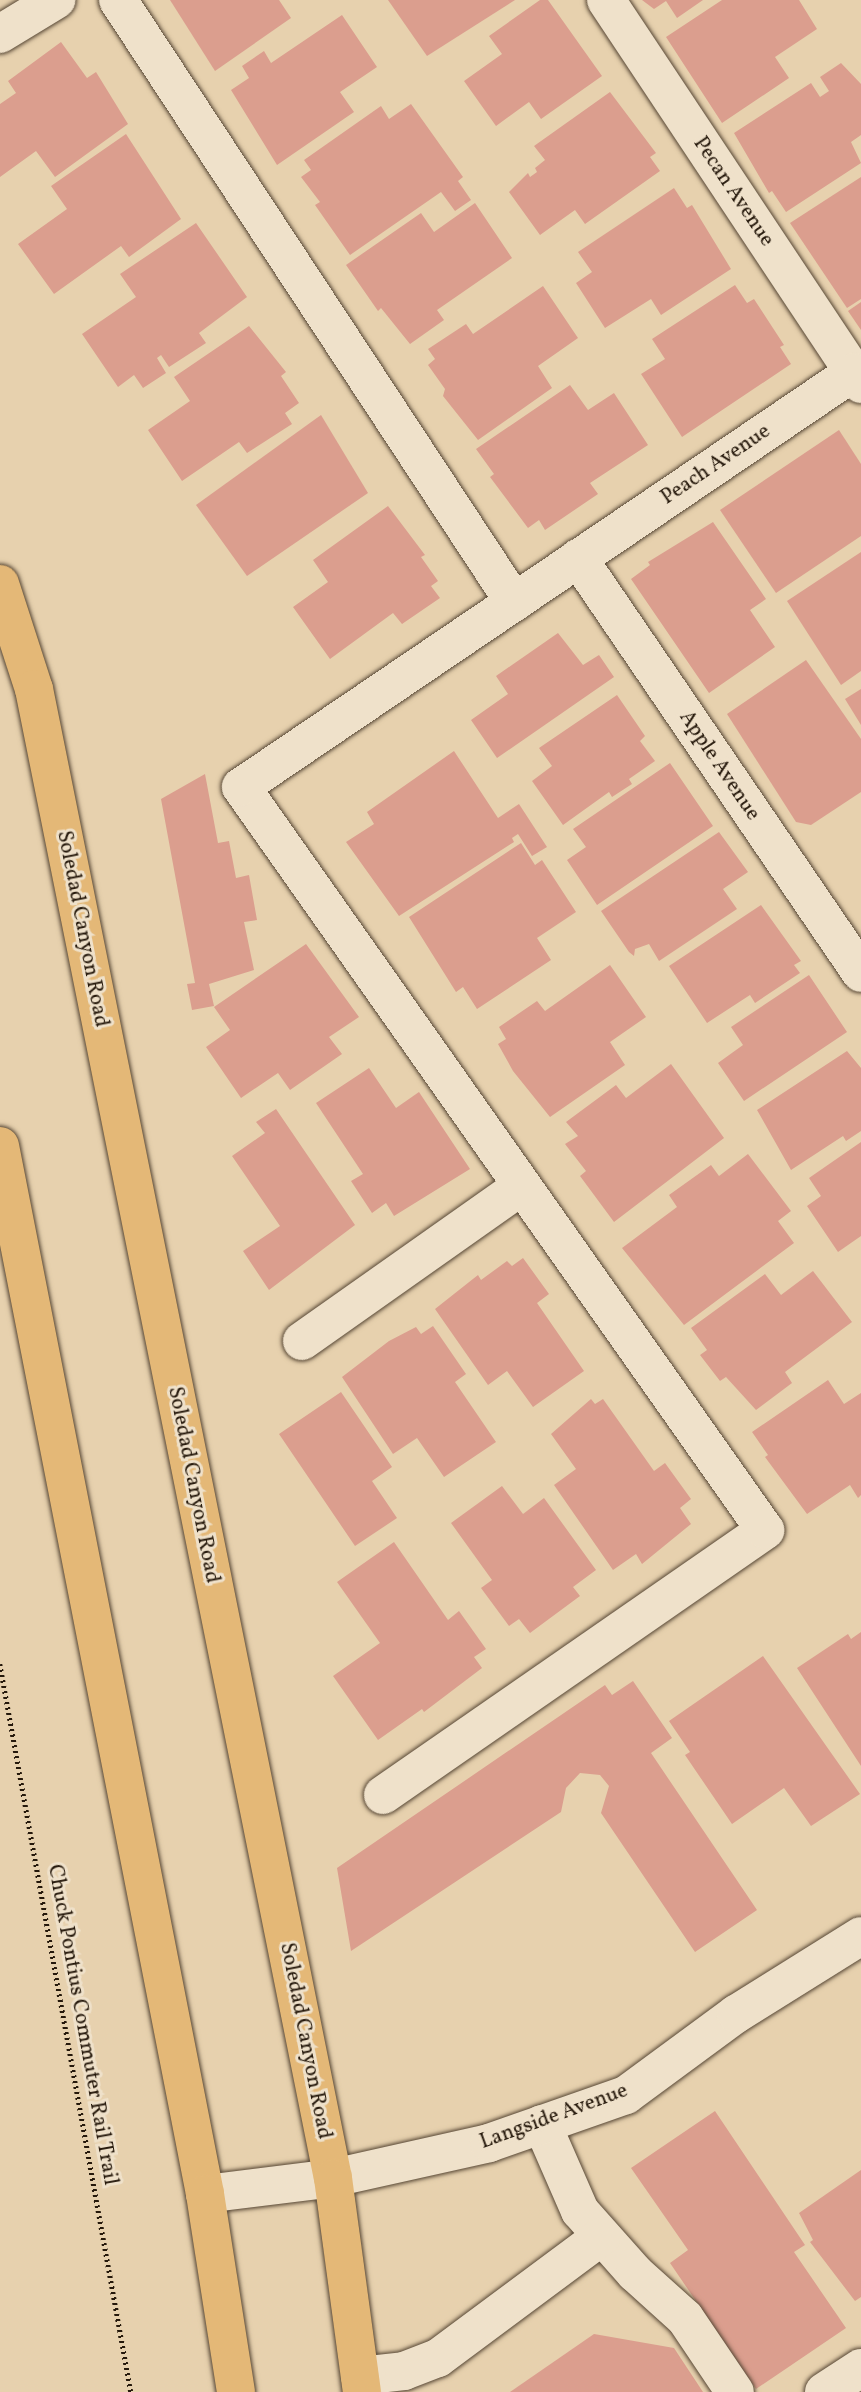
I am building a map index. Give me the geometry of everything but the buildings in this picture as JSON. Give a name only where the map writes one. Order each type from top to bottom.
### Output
[{"type":"main road","name":"Soledad Canyon Road","points":[[0,584],[34,688],[333,2178],[361,2384]]},
{"type":"main road","points":[[0,1146],[205,2194],[236,2392]]},
{"type":"street","points":[[0,34],[56,0]]},
{"type":"street","points":[[118,0],[514,602]]},
{"type":"street","name":"Pecan Avenue","points":[[606,0],[857,378]]},
{"type":"street","name":"Peach Avenue","points":[[522,1186],[241,787],[578,558],[857,378]]},
{"type":"street","name":"Apple Avenue","points":[[578,558],[861,973]]},
{"type":"street","points":[[302,1341],[522,1186],[765,1530],[383,1795]]},
{"type":"street","name":"Langside Avenue","points":[[205,2194],[333,2178],[489,2143],[626,2095],[736,2014],[861,1936]]},
{"type":"street","points":[[542,2124],[580,2211],[685,2318],[734,2392]]},
{"type":"street","points":[[361,2384],[438,2358],[602,2236]]},
{"type":"street","points":[[824,2392],[861,2368]]},
{"type":"path","name":"Chuck Pontius Commuter Rail Trail","points":[[0,1664],[131,2392]]}]
